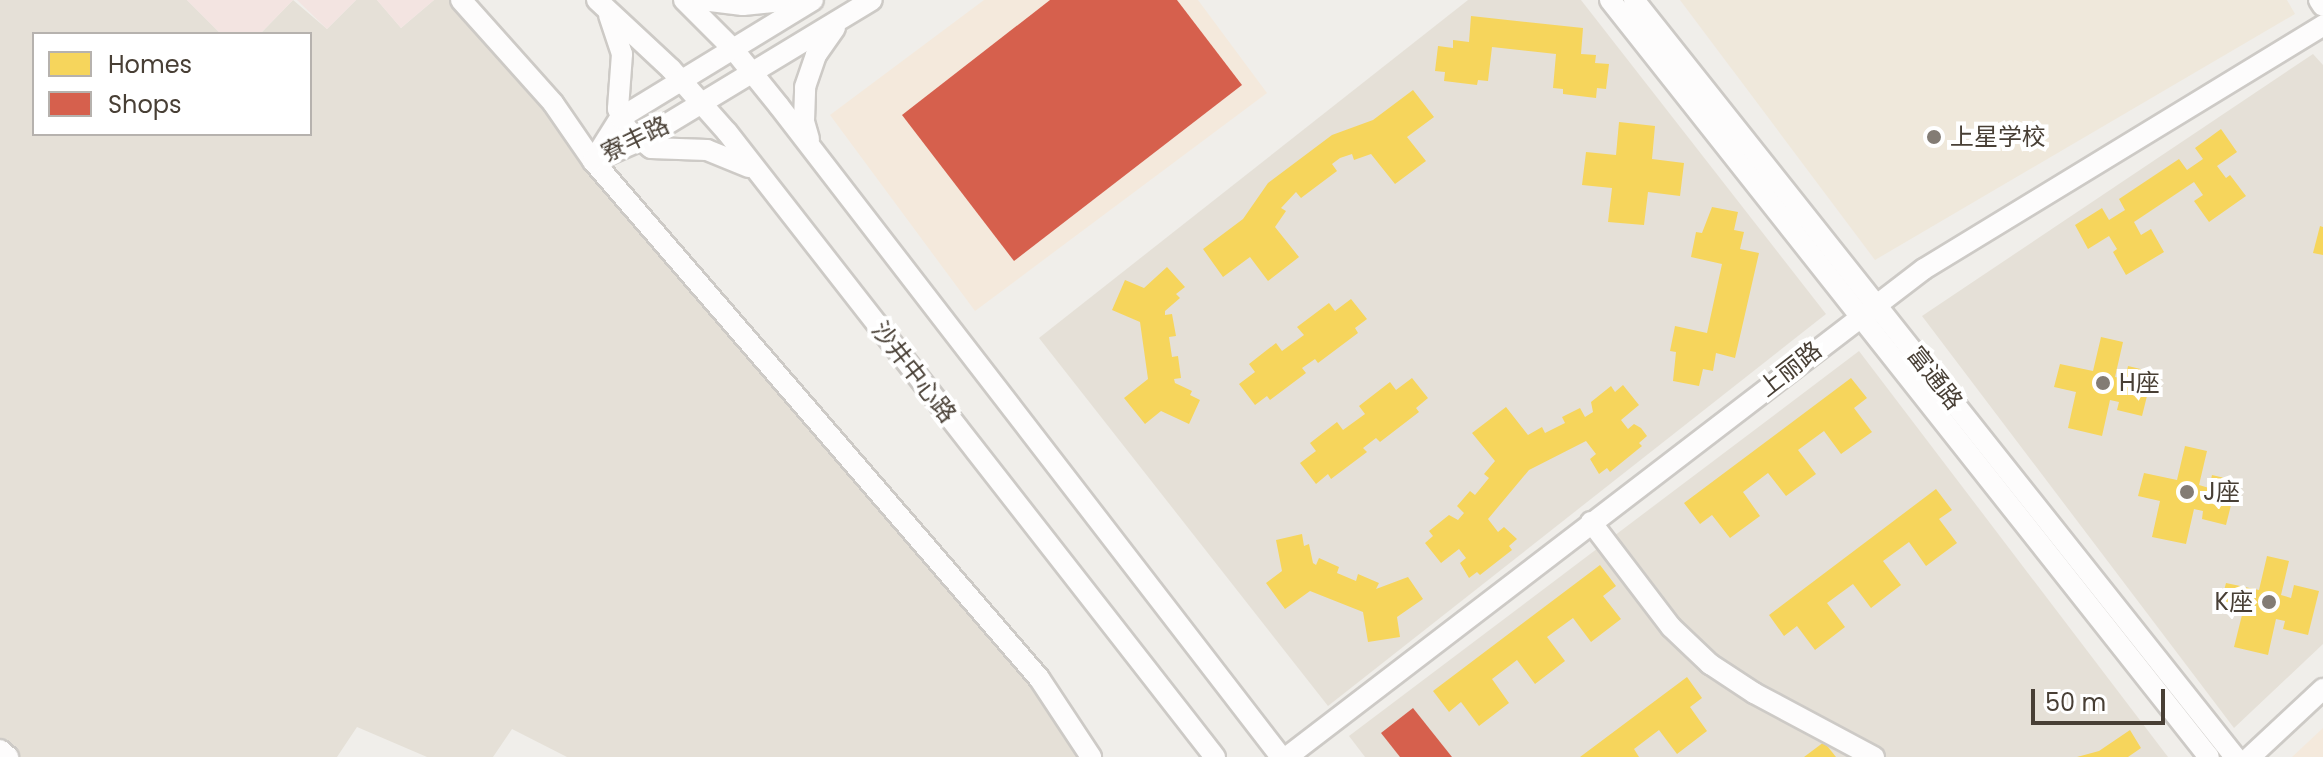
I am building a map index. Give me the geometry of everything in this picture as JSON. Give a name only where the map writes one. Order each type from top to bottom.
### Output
[{"type":"street","points":[[461,0],[553,103],[593,161],[1039,678],[1091,757]]},
{"type":"street","points":[[684,0],[752,72],[1284,757]]},
{"type":"street","points":[[702,0],[743,5],[793,0]]},
{"type":"street","name":"寮丰路","points":[[593,161],[620,118],[813,0]]},
{"type":"street","name":"寮丰路","points":[[593,161],[639,141],[872,0]]},
{"type":"street","name":"富通路","points":[[1610,0],[2235,757]]},
{"type":"street","name":"富通路","points":[[1634,0],[2209,757]]},
{"type":"street","points":[[2319,0],[2323,6]]},
{"type":"street","points":[[600,2],[616,28],[622,54],[617,98],[620,118],[639,141],[651,148],[707,150],[734,159],[759,174]]},
{"type":"street","name":"沙井中心路","points":[[600,2],[702,103],[1215,757]]},
{"type":"street","points":[[816,154],[804,121],[809,71],[823,43],[851,13]]},
{"type":"street","name":"上丽路","points":[[1284,757],[1924,269],[2323,25]]},
{"type":"street","points":[[1591,522],[1671,627],[1710,664],[1754,693],[1874,757]]},
{"type":"street","points":[[2250,757],[2323,689]]},
{"type":"street","points":[[0,750],[8,757]]},
{"type":"shaded area","points":[[0,0],[187,0],[219,32],[32,32],[32,136],[312,136],[312,32],[262,32],[293,0],[327,29],[356,0],[377,0],[401,28],[434,0],[461,0],[959,586],[1091,757],[567,757],[512,729],[493,757],[427,757],[357,727],[337,757],[0,757]]},
{"type":"shaded area","points":[[187,0],[293,0],[262,32],[219,32]]},
{"type":"shaded area","points":[[297,0],[356,0],[327,29]]},
{"type":"shaded area","points":[[377,0],[434,0],[401,28]]},
{"type":"shaded area","points":[[984,0],[1198,0],[1267,93],[975,311],[830,115]]},
{"type":"shaded area","points":[[1468,0],[1581,0],[1826,314],[1328,706],[1039,338]]},
{"type":"shaded area","name":"上星学校","points":[[1680,0],[2287,0],[2295,14],[1875,260]]},
{"type":"shaded area","points":[[2313,54],[2323,65],[2323,644],[2234,728],[1922,316]]},
{"type":"shaded area","points":[[1859,351],[2168,757],[1365,757],[1349,736]]},
{"type":"shaded area","points":[[2323,728],[2323,757],[2292,757]]},
{"type":"building: Homes","points":[[1471,16],[1583,28],[1581,54],[1596,55],[1595,63],[1609,64],[1606,89],[1597,88],[1596,98],[1563,94],[1563,89],[1553,88],[1556,54],[1492,47],[1488,81],[1478,80],[1477,85],[1444,81],[1445,72],[1435,71],[1438,46],[1453,48],[1453,40],[1469,42]]},
{"type":"building: Homes","points":[[1413,90],[1434,117],[1407,137],[1426,161],[1395,184],[1371,154],[1354,160],[1352,154],[1340,158],[1332,164],[1337,171],[1301,198],[1296,192],[1281,208],[1286,211],[1275,227],[1299,257],[1268,281],[1250,257],[1223,277],[1203,249],[1243,219],[1268,183],[1332,135],[1373,120]]},
{"type":"building: Homes","points":[[1619,122],[1655,126],[1652,159],[1684,163],[1680,196],[1648,192],[1644,225],[1608,222],[1612,188],[1582,185],[1586,152],[1616,155]]},
{"type":"building: Homes","points":[[2221,129],[2237,152],[2217,166],[2226,178],[2230,175],[2246,196],[2209,222],[2194,201],[2203,195],[2194,182],[2134,222],[2141,235],[2151,229],[2164,252],[2126,275],[2113,252],[2117,249],[2109,236],[2088,249],[2075,225],[2102,208],[2109,220],[2125,210],[2119,199],[2179,159],[2187,170],[2203,159],[2195,148]]},
{"type":"building: Homes","points":[[1712,207],[1738,212],[1734,230],[1744,232],[1740,249],[1759,253],[1735,358],[1716,353],[1713,371],[1703,369],[1699,386],[1673,381],[1676,352],[1670,351],[1675,326],[1707,333],[1722,264],[1691,257],[1696,232],[1702,233]]},
{"type":"building: Homes","points":[[2320,226],[2323,227],[2323,255],[2313,253]]},
{"type":"building: Homes","points":[[1167,267],[1185,287],[1176,294],[1180,298],[1165,311],[1165,315],[1172,314],[1176,336],[1169,337],[1172,357],[1178,356],[1181,378],[1174,379],[1175,383],[1192,391],[1190,395],[1200,400],[1189,424],[1161,411],[1145,424],[1124,398],[1148,379],[1140,322],[1112,310],[1125,280],[1144,288]]},
{"type":"building: Homes","points":[[1351,299],[1367,319],[1355,328],[1358,333],[1318,363],[1315,359],[1302,368],[1306,373],[1270,400],[1267,396],[1255,405],[1239,384],[1255,372],[1249,364],[1276,343],[1282,351],[1304,335],[1297,327],[1329,303],[1335,311]]},
{"type":"building: Homes","name":"H座","points":[[2101,337],[2123,342],[2115,377],[2125,379],[2128,366],[2153,372],[2142,416],[2117,410],[2119,402],[2110,400],[2102,436],[2068,428],[2076,392],[2054,387],[2060,364],[2093,371]]},
{"type":"building: Homes","points":[[1412,378],[1428,398],[1416,408],[1419,412],[1380,442],[1376,438],[1363,448],[1367,452],[1331,479],[1328,474],[1316,484],[1300,463],[1316,451],[1310,443],[1337,422],[1343,430],[1365,414],[1359,406],[1390,382],[1396,390]]},
{"type":"building: Homes","points":[[1851,378],[1867,398],[1854,408],[1872,432],[1841,454],[1824,431],[1798,450],[1816,474],[1786,496],[1768,473],[1743,492],[1760,516],[1730,538],[1712,515],[1700,524],[1684,503]]},
{"type":"building: Homes","points":[[1623,385],[1639,405],[1621,420],[1628,429],[1634,424],[1641,428],[1647,436],[1639,443],[1642,446],[1610,472],[1607,468],[1599,474],[1590,459],[1596,454],[1586,441],[1529,470],[1488,519],[1498,532],[1504,527],[1517,539],[1509,546],[1512,550],[1480,575],[1477,572],[1469,578],[1460,563],[1466,558],[1459,549],[1441,563],[1425,543],[1433,536],[1429,531],[1449,515],[1458,520],[1464,513],[1457,506],[1470,491],[1475,495],[1489,478],[1484,474],[1495,461],[1472,433],[1506,407],[1528,435],[1542,427],[1545,433],[1565,423],[1562,417],[1580,408],[1585,417],[1593,412],[1591,402],[1611,386],[1615,392]]},
{"type":"building: Homes","name":"J座","points":[[2185,446],[2207,451],[2199,485],[2209,488],[2212,475],[2237,481],[2226,525],[2202,519],[2203,511],[2194,509],[2186,544],[2152,537],[2160,501],[2138,496],[2144,473],[2177,480]]},
{"type":"building: Homes","points":[[1936,489],[1952,510],[1939,519],[1957,543],[1926,566],[1909,542],[1883,561],[1901,585],[1871,608],[1853,584],[1827,603],[1845,627],[1815,650],[1797,626],[1784,636],[1769,615]]},
{"type":"building: Homes","points":[[1302,534],[1304,546],[1309,544],[1316,565],[1319,558],[1339,567],[1337,573],[1356,581],[1358,574],[1379,583],[1376,589],[1408,577],[1423,599],[1397,617],[1400,637],[1368,642],[1363,612],[1310,591],[1285,609],[1266,583],[1282,571],[1276,540]]},
{"type":"building: Homes","name":"K座","points":[[2267,556],[2289,561],[2281,595],[2291,598],[2294,585],[2319,591],[2308,635],[2283,629],[2285,621],[2276,619],[2268,655],[2234,647],[2243,611],[2220,606],[2226,583],[2259,590]]},
{"type":"building: Homes","points":[[1600,565],[1616,586],[1603,596],[1621,619],[1591,642],[1573,618],[1547,637],[1565,661],[1535,684],[1517,660],[1492,679],[1509,703],[1479,726],[1461,702],[1449,712],[1433,691]]},
{"type":"building: Homes","points":[[1687,677],[1702,698],[1690,707],[1707,731],[1677,754],[1659,730],[1634,749],[1639,757],[1580,757]]},
{"type":"building: Homes","points":[[2130,730],[2141,748],[2128,757],[2077,757],[2099,751]]},
{"type":"building: Homes","points":[[1824,742],[1836,757],[1804,757]]},
{"type":"building: Shops","points":[[1050,0],[1177,0],[1242,85],[1014,261],[902,115]]},
{"type":"building: Shops","points":[[1413,708],[1452,757],[1400,757],[1381,733]]},
{"type":"place","name":"上星学校","points":[[1934,137]]},
{"type":"place","name":"H座","points":[[2103,383]]},
{"type":"place","name":"J座","points":[[2187,492]]},
{"type":"place","name":"K座","points":[[2269,602]]}]
